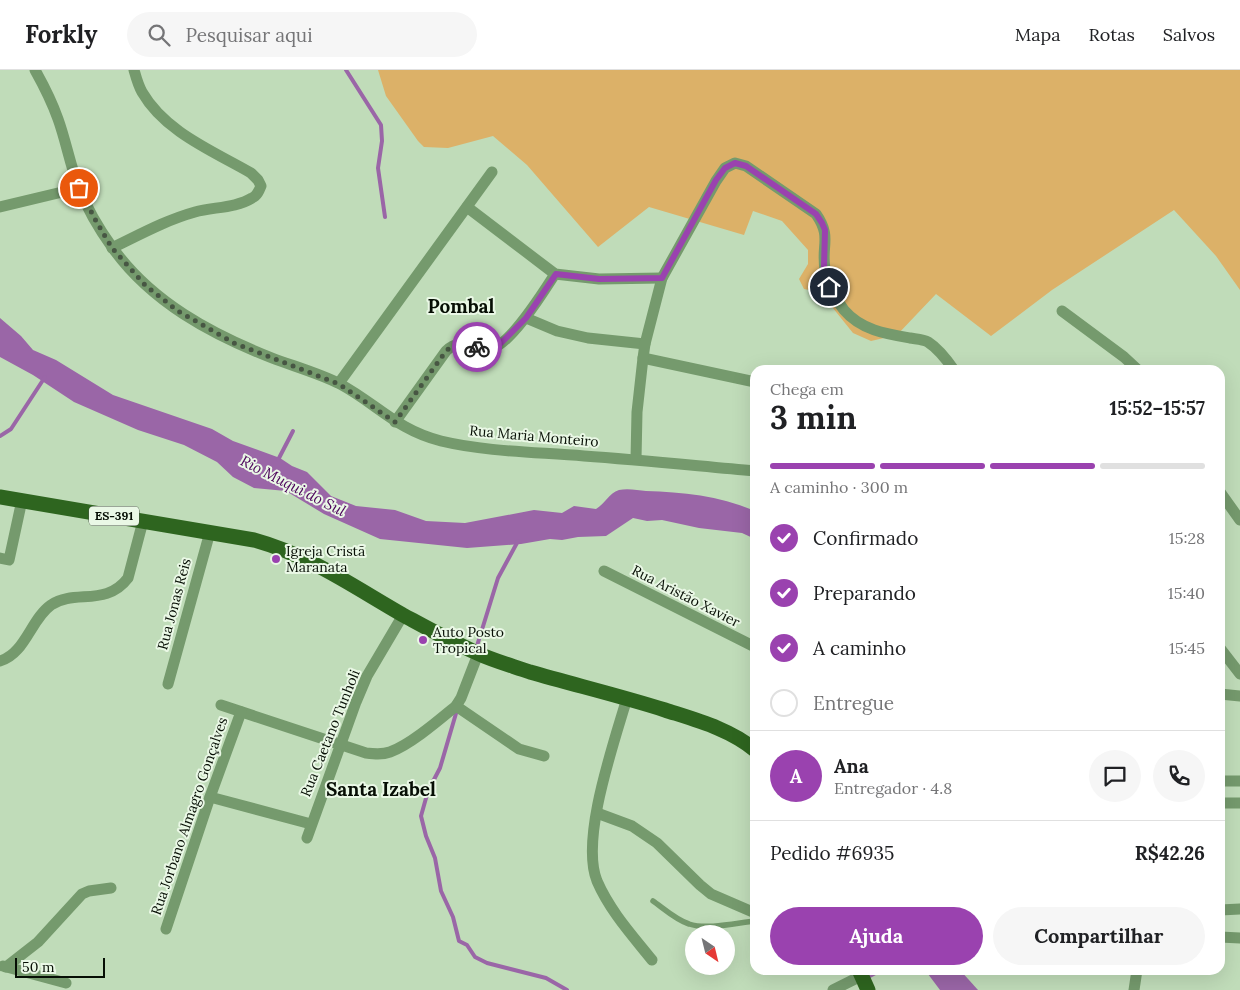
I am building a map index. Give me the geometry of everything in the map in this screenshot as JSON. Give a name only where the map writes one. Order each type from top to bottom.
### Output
[{"type":"main road","name":"ES-391","points":[[0,497],[210,532],[276,546],[306,559],[403,615],[478,654],[579,686],[627,698],[726,732],[750,746]]},
{"type":"main road","points":[[861,975],[868,990]]},
{"type":"street","name":"Rua Maria Monteiro","points":[[35,70],[58,117],[79,188],[112,248],[146,286],[178,311],[234,343],[339,384],[395,422],[420,435],[452,443],[494,449],[636,459],[750,470]]},
{"type":"street","points":[[112,248],[156,227],[194,212],[236,204],[252,198],[259,192],[261,186],[251,173],[173,128],[157,112],[142,91],[134,70]]},
{"type":"street","points":[[636,459],[637,412],[645,344],[662,278],[725,168],[735,163],[746,166],[816,214],[825,230],[824,268],[829,287],[845,311],[862,324],[880,333],[927,341],[942,354],[950,365]]},
{"type":"street","points":[[339,384],[492,172]]},
{"type":"street","points":[[0,207],[79,188]]},
{"type":"street","points":[[468,207],[556,274],[599,279],[662,278]]},
{"type":"street","points":[[395,422],[446,351],[459,343],[482,349],[498,346],[526,318],[556,274]]},
{"type":"street","points":[[1062,311],[1133,365]]},
{"type":"street","points":[[526,318],[557,331],[588,338],[645,344]]},
{"type":"street","points":[[643,358],[750,381]]},
{"type":"street","points":[[1225,499],[1240,520]]},
{"type":"street","points":[[0,558],[9,560],[22,500]]},
{"type":"street","points":[[0,661],[9,658],[35,622],[50,606],[67,600],[110,593],[124,584],[128,578],[143,521]]},
{"type":"street","name":"Rua Jonas Reis","points":[[168,684],[210,532]]},
{"type":"street","name":"Rua Aristão Xavier","points":[[604,571],[750,644]]},
{"type":"street","name":"Rua Caetano Tunholi","points":[[307,838],[340,744],[368,676],[403,615]]},
{"type":"street","points":[[221,706],[366,753],[379,754],[389,752],[402,746],[456,706],[478,654]]},
{"type":"street","points":[[1225,654],[1240,674]]},
{"type":"street","points":[[1225,694],[1240,696]]},
{"type":"street","points":[[627,698],[597,813],[591,853],[597,881],[618,918],[652,960]]},
{"type":"street","points":[[456,706],[519,749],[544,756]]},
{"type":"street","name":"Rua Jorbano Almagro Gonçalves","points":[[166,929],[210,797],[241,712]]},
{"type":"street","points":[[1225,781],[1240,781]]},
{"type":"street","points":[[210,797],[311,824]]},
{"type":"street","points":[[1225,803],[1240,803]]},
{"type":"street","points":[[597,813],[632,826],[657,843],[711,894],[750,911]]},
{"type":"street","points":[[3,966],[38,942],[82,894],[89,891],[111,888]]},
{"type":"street","points":[[1225,910],[1240,909]]},
{"type":"street","points":[[1225,937],[1240,938]]},
{"type":"street","points":[[3,966],[66,984]]},
{"type":"street","points":[[834,990],[857,975]]},
{"type":"street","points":[[1134,990],[1136,975]]},
{"type":"lane","points":[[652,901],[690,925],[711,926],[750,922]]},
{"type":"shaded area","points":[[378,70],[1240,70],[1240,290],[1216,256],[1174,210],[1052,290],[991,336],[936,294],[897,335],[871,341],[853,333],[820,292],[804,289],[799,279],[808,264],[808,250],[782,221],[753,211],[744,235],[649,207],[598,247],[527,165],[493,136],[448,148],[424,147],[386,96]]},
{"type":"water","name":"Rio Muqui do Sul","points":[[0,318],[21,336],[33,350],[56,360],[113,395],[212,429],[233,441],[280,458],[292,466],[307,472],[331,496],[356,506],[395,510],[426,521],[465,523],[534,510],[562,513],[574,506],[596,509],[612,494],[622,489],[674,492],[715,498],[750,509],[750,537],[742,533],[699,528],[662,520],[647,521],[633,518],[606,536],[578,537],[562,540],[550,539],[521,544],[467,548],[380,539],[324,514],[286,491],[254,488],[233,477],[217,462],[184,445],[138,430],[74,402],[33,375],[0,357]]},
{"type":"water","points":[[929,975],[964,975],[978,990],[940,990]]},
{"type":"waterway","points":[[346,70],[381,125],[382,141],[378,168],[385,217]]},
{"type":"waterway","points":[[0,436],[11,429],[45,377]]},
{"type":"waterway","name":"Rio Muqui do Sul","points":[[278,460],[293,431]]},
{"type":"waterway","points":[[476,649],[498,578],[518,541]]},
{"type":"waterway","points":[[457,710],[440,768],[428,791],[421,816],[426,836],[435,858],[441,891],[453,917],[459,941],[467,945],[475,957],[487,963],[546,978],[567,990]]},
{"type":"waterway","points":[[866,978],[872,975]]},
{"type":"way so far","points":[[79,188],[112,248],[146,286],[178,311],[234,343],[339,384],[395,422],[446,351],[459,343],[477,347]]},
{"type":"place","name":"Igreja Cristã Maranata","points":[[276,559]]},
{"type":"place","name":"Auto Posto Tropical","points":[[423,640]]},
{"type":"district","name":"Pombal","points":[[461,306]]},
{"type":"district","name":"Santa Izabel","points":[[381,789]]},
{"type":"route","points":[[477,347],[490,349],[498,346],[526,318],[556,274],[599,279],[662,278],[716,180],[725,168],[735,163],[746,166],[816,214],[825,230],[824,268],[829,287]]}]
